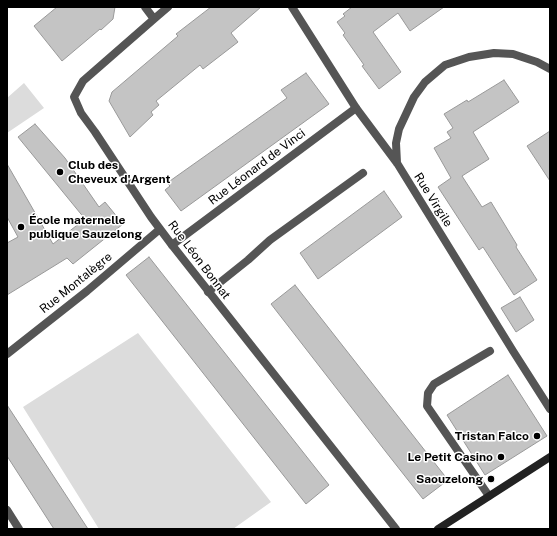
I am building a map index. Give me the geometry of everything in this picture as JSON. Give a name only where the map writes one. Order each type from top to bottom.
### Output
[{"type":"street","points":[[144,7],[154,19],[168,7]]},
{"type":"street","name":"Rue Virgile","points":[[292,7],[356,108],[397,163],[550,409]]},
{"type":"street","name":"Rue Léon Bonnat","points":[[154,19],[83,81],[74,97],[81,113],[172,245],[396,529]]},
{"type":"street","points":[[397,163],[396,143],[399,129],[414,97],[425,82],[445,64],[468,57],[494,53],[513,54],[537,62],[550,69]]},
{"type":"street","name":"Rue Léonard de Vinci","points":[[172,245],[356,108]]},
{"type":"street","points":[[208,292],[270,240],[363,173]]},
{"type":"street","name":"Rue Montalègre","points":[[7,354],[87,291],[160,229]]},
{"type":"street","points":[[489,496],[428,406],[428,393],[434,384],[490,351]]},
{"type":"street","points":[[438,529],[550,457]]},
{"type":"street","points":[[7,510],[19,529]]},
{"type":"shaded area","points":[[24,83],[44,108],[7,133],[7,98]]},
{"type":"shaded area","points":[[138,333],[271,502],[233,529],[99,529],[23,407]]},
{"type":"building","points":[[57,7],[115,7],[113,19],[62,61],[34,26]]},
{"type":"building","points":[[211,7],[261,7],[231,33],[238,42],[203,69],[200,65],[156,101],[159,105],[151,112],[153,115],[130,137],[109,101],[112,92],[178,36],[176,34]]},
{"type":"building","points":[[352,7],[444,7],[410,31],[398,13],[373,32],[401,72],[379,89],[362,66],[364,65],[343,35],[345,33],[337,22],[345,16],[343,14]]},
{"type":"building","points":[[306,73],[329,104],[181,211],[165,190],[170,186],[167,183],[287,98],[281,90]]},
{"type":"building","points":[[504,80],[519,102],[473,132],[489,159],[462,176],[482,207],[491,202],[517,245],[516,247],[537,280],[514,295],[483,247],[479,250],[438,187],[451,178],[434,148],[451,138],[447,132],[453,128],[444,114],[467,100],[468,102]]},
{"type":"building","points":[[35,124],[65,158],[99,207],[105,202],[123,224],[73,264],[67,258],[7,295],[7,243],[18,237],[7,217],[7,164],[53,244],[85,219],[18,137]]},
{"type":"building","points":[[550,131],[550,181],[527,146]]},
{"type":"building","points":[[384,191],[402,217],[318,279],[300,253]]},
{"type":"building","points":[[149,257],[329,485],[306,504],[126,275]]},
{"type":"building","points":[[295,285],[448,480],[423,499],[271,304]]},
{"type":"building","points":[[520,297],[534,320],[516,332],[501,308]]},
{"type":"building","points":[[508,375],[547,436],[485,475],[447,415]]},
{"type":"building","points":[[7,405],[88,529],[54,529],[7,456]]},
{"type":"place","name":"Club des Cheveux d'Argent","points":[[60,172]]},
{"type":"place","name":"École maternelle publique Sauzelong","points":[[21,227]]},
{"type":"place","name":"Tristan Falco","points":[[537,436]]},
{"type":"place","name":"Le Petit Casino","points":[[501,457]]},
{"type":"place","name":"Saouzelong","points":[[491,479]]}]
